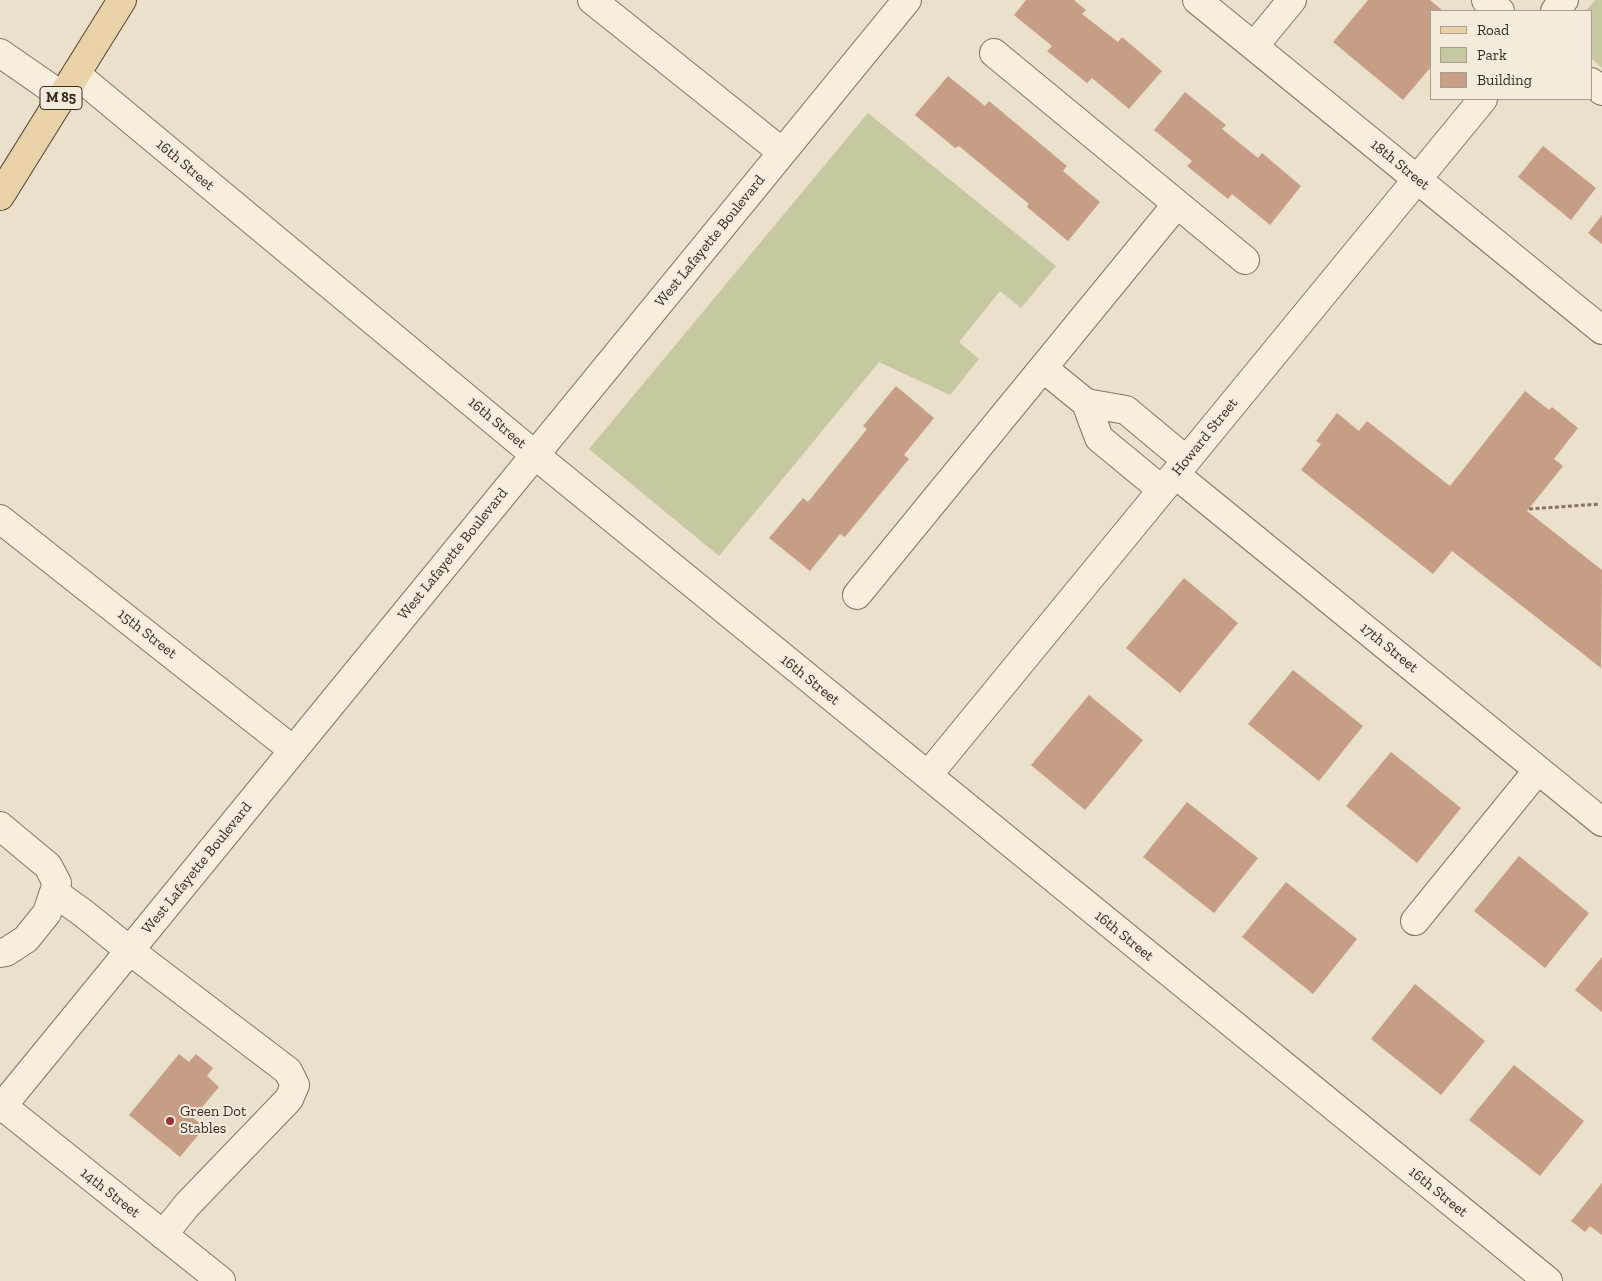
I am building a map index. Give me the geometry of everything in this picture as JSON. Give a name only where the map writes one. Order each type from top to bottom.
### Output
[{"type":"main road","name":"M 85","points":[[0,196],[122,0]]},
{"type":"street","points":[[592,0],[782,152]]},
{"type":"street","name":"West Lafayette Boulevard","points":[[1,1106],[908,0]]},
{"type":"street","name":"18th Street","points":[[1197,0],[1602,330]]},
{"type":"street","points":[[1254,46],[1292,0]]},
{"type":"street","points":[[1486,0],[1499,10]]},
{"type":"street","points":[[1555,10],[1564,0]]},
{"type":"street","name":"16th Street","points":[[0,53],[69,85],[535,455],[1548,1281]]},
{"type":"street","points":[[994,53],[1245,260]]},
{"type":"street","points":[[1592,83],[1602,91]]},
{"type":"street","name":"Howard Street","points":[[928,775],[1482,100]]},
{"type":"street","points":[[856,595],[1177,204]]},
{"type":"street","points":[[1043,368],[1086,403],[1126,410],[1174,475]]},
{"type":"street","points":[[1086,403],[1099,438],[1174,475]]},
{"type":"street","name":"17th Street","points":[[1174,475],[1602,822]]},
{"type":"street","name":"15th Street","points":[[0,519],[293,750]]},
{"type":"street","points":[[1415,921],[1538,770]]},
{"type":"street","points":[[0,826],[48,866],[57,883],[47,913],[26,939],[6,952],[0,953]]},
{"type":"street","points":[[55,893],[288,1071],[295,1085],[289,1099],[187,1206],[163,1235]]},
{"type":"street","name":"14th Street","points":[[1,1106],[221,1281]]},
{"type":"path","points":[[1529,508],[1600,504]]},
{"type":"green space","points":[[1595,0],[1602,0],[1602,68],[1592,59],[1592,10],[1587,10]]},
{"type":"green space","points":[[868,113],[1056,266],[1021,308],[1000,291],[959,342],[979,359],[950,395],[879,362],[719,556],[589,449]]},
{"type":"building","points":[[1026,0],[1074,0],[1086,10],[1082,14],[1118,42],[1122,37],[1162,71],[1129,109],[1092,78],[1087,83],[1047,51],[1052,46],[1014,15]]},
{"type":"building","points":[[1368,0],[1430,0],[1442,10],[1430,10],[1430,68],[1403,100],[1333,42]]},
{"type":"building","points":[[948,76],[985,106],[989,101],[1067,166],[1063,171],[1100,202],[1068,241],[1027,207],[1029,204],[959,146],[955,148],[915,115]]},
{"type":"building","points":[[1185,92],[1226,125],[1222,129],[1258,158],[1262,153],[1301,186],[1270,225],[1232,194],[1228,199],[1187,166],[1192,161],[1154,130]]},
{"type":"building","points":[[1543,146],[1596,188],[1571,220],[1518,177]]},
{"type":"building","points":[[1602,215],[1602,244],[1588,233]]},
{"type":"building","points":[[896,386],[934,418],[904,455],[909,459],[845,537],[840,534],[810,571],[769,538],[803,498],[808,502],[867,429],[863,426]]},
{"type":"building","points":[[1525,391],[1549,410],[1552,407],[1578,428],[1554,459],[1563,466],[1527,511],[1602,570],[1601,668],[1452,551],[1433,574],[1301,470],[1321,444],[1316,441],[1337,413],[1359,431],[1367,421],[1450,486]]},
{"type":"building","points":[[1184,578],[1238,623],[1180,693],[1126,648]]},
{"type":"building","points":[[1293,670],[1363,726],[1319,781],[1248,724]]},
{"type":"building","points":[[1089,695],[1143,740],[1085,810],[1031,765]]},
{"type":"building","points":[[1391,752],[1461,808],[1417,863],[1346,806]]},
{"type":"building","points":[[1187,802],[1258,858],[1214,913],[1143,857]]},
{"type":"building","points":[[1519,856],[1589,913],[1545,968],[1474,911]]},
{"type":"building","points":[[1286,882],[1357,939],[1313,994],[1242,937]]},
{"type":"building","points":[[1602,957],[1602,1012],[1575,990]]},
{"type":"building","points":[[1415,984],[1485,1041],[1441,1095],[1371,1039]]},
{"type":"building","points":[[179,1054],[189,1062],[196,1054],[213,1068],[207,1076],[219,1087],[193,1118],[205,1127],[180,1157],[129,1115]]},
{"type":"building","points":[[1514,1065],[1584,1121],[1540,1176],[1469,1120]]},
{"type":"building","points":[[1602,1183],[1602,1235],[1590,1226],[1585,1232],[1571,1221]]},
{"type":"place","name":"Green Dot Stables","points":[[170,1121]]}]
